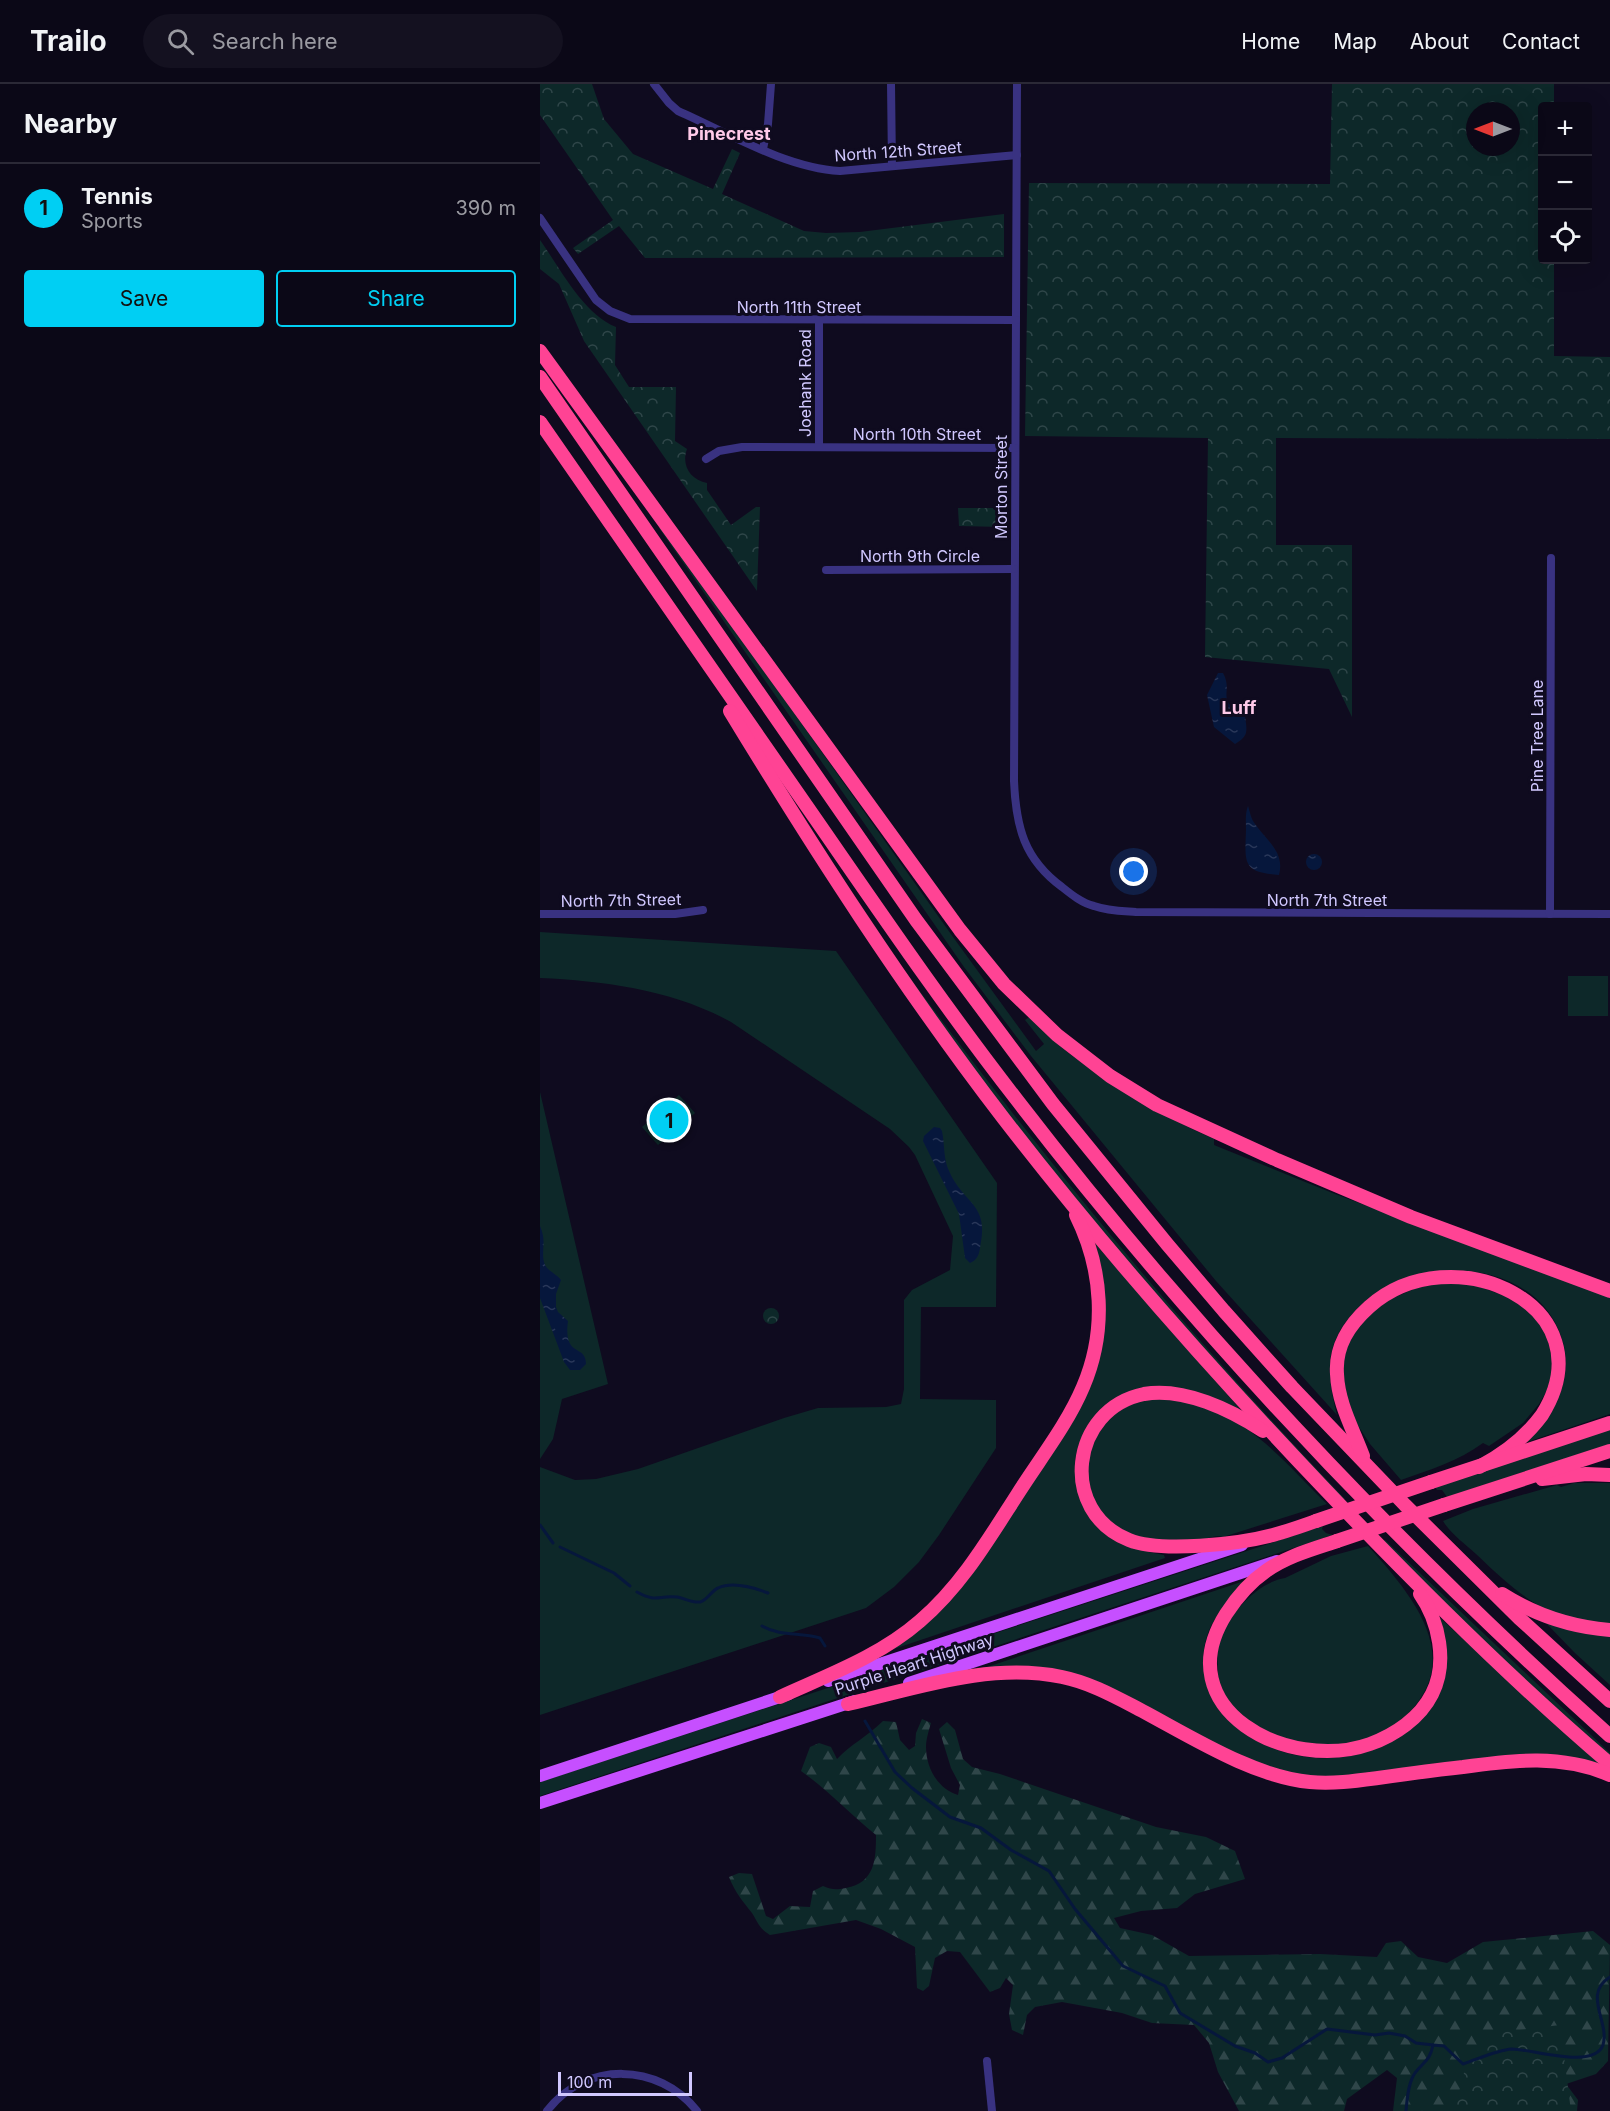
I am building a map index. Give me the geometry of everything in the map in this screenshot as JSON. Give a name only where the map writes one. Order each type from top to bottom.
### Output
[{"type":"highway","points":[[540,351],[960,930],[1004,984],[1057,1035],[1083,1057],[1135,1093],[1204,1127],[1411,1217],[1610,1291]]},
{"type":"highway","points":[[540,377],[910,911],[1053,1104],[1167,1244],[1292,1387],[1464,1564],[1610,1701]]},
{"type":"highway","points":[[540,422],[962,1027],[1037,1125],[1146,1260],[1294,1427],[1403,1540],[1487,1623],[1610,1736]]},
{"type":"highway","points":[[657,591],[811,842],[898,974],[1005,1120],[1069,1199],[1176,1325],[1286,1448],[1403,1571],[1518,1682],[1610,1764]]},
{"type":"highway","points":[[780,1697],[875,1653],[899,1638],[938,1605],[973,1564],[1072,1409],[1090,1369],[1096,1346],[1099,1305],[1095,1270],[1089,1247],[1069,1199]]},
{"type":"highway","points":[[1365,1461],[1338,1392],[1337,1361],[1343,1340],[1360,1315],[1386,1294],[1423,1280],[1459,1276],[1493,1281],[1526,1296],[1550,1320],[1560,1341],[1562,1352],[1561,1377],[1549,1406],[1520,1441],[1500,1456],[1479,1467]]},
{"type":"highway","points":[[1286,1448],[1256,1426],[1227,1410],[1190,1398],[1156,1393],[1133,1397],[1121,1402],[1103,1415],[1089,1435],[1083,1453],[1081,1476],[1088,1501],[1107,1527],[1128,1540],[1154,1547],[1215,1544],[1272,1536],[1610,1423]]},
{"type":"highway","points":[[1403,1571],[1425,1602],[1438,1638],[1440,1665],[1431,1696],[1419,1713],[1406,1724],[1377,1741],[1345,1751],[1304,1750],[1281,1745],[1265,1738],[1235,1717],[1218,1695],[1210,1658],[1216,1632],[1232,1604],[1267,1570],[1298,1554],[1610,1451]]},
{"type":"highway","points":[[1493,1489],[1586,1474],[1610,1475]]},
{"type":"highway","points":[[1464,1564],[1493,1588],[1532,1610],[1575,1625],[1610,1630]]},
{"type":"highway","points":[[848,1704],[968,1677],[1018,1672],[1041,1673],[1063,1677],[1104,1691],[1247,1766],[1287,1779],[1345,1783],[1499,1762],[1539,1759],[1584,1766],[1610,1775]]},
{"type":"main road","name":"Purple Heart Highway","points":[[540,1776],[1272,1536]]},
{"type":"main road","name":"Purple Heart Highway","points":[[540,1803],[848,1704],[1298,1554]]},
{"type":"street","points":[[763,149],[770,114],[771,84]]},
{"type":"street","points":[[891,84],[891,166]]},
{"type":"street","name":"Morton Street","points":[[1017,84],[1015,808],[1019,829],[1027,848],[1038,865],[1052,879]]},
{"type":"street","name":"North 12th Street","points":[[656,87],[669,104],[678,111],[792,162],[822,170],[840,171],[1017,155]]},
{"type":"street","name":"North 11th Street","points":[[540,218],[591,293],[610,311],[622,317],[637,320],[1016,320]]},
{"type":"street","name":"Joehank Road","points":[[819,320],[819,447]]},
{"type":"street","name":"North 10th Street","points":[[706,459],[720,451],[742,447],[1015,448]]},
{"type":"street","name":"Pine Tree Lane","points":[[1550,914],[1551,558]]},
{"type":"street","name":"North 9th Circle","points":[[826,570],[1014,569]]},
{"type":"street","name":"North 7th Street","points":[[1052,879],[1076,898],[1093,906],[1136,912],[1610,914]]},
{"type":"street","name":"North 7th Street","points":[[540,914],[675,914],[703,910]]},
{"type":"street","points":[[987,2061],[992,2111]]},
{"type":"street","points":[[547,2111],[573,2087],[598,2076],[614,2073],[630,2073],[659,2080],[682,2094],[697,2111]]},
{"type":"green space","points":[[540,84],[592,84],[604,119],[633,154],[713,189],[732,149],[740,153],[722,194],[804,231],[860,232],[1004,214],[1004,257],[645,258],[619,226],[578,254],[573,248],[613,220],[540,115]]},
{"type":"green space","points":[[1332,84],[1554,84],[1554,102],[1538,102],[1538,264],[1554,264],[1554,356],[1610,357],[1610,439],[1276,438],[1276,545],[1352,545],[1352,717],[1329,669],[1205,657],[1208,438],[1025,436],[1029,183],[1330,184]]},
{"type":"green space","points":[[540,240],[583,301],[604,321],[616,327],[615,365],[629,387],[676,387],[675,441],[687,449],[685,461],[688,471],[696,479],[707,483],[707,490],[731,525],[756,507],[760,507],[757,591],[584,341],[559,284],[540,269]]},
{"type":"green space","points":[[958,508],[1003,508],[1003,527],[959,526]]},
{"type":"green space","points":[[662,527],[1036,1051],[1044,1044],[1025,1020],[1029,1017],[1065,1050],[1104,1079],[1158,1111],[1214,1139],[1214,1145],[1335,1194],[1610,1296],[1610,1414],[1515,1446],[1542,1420],[1559,1395],[1566,1370],[1564,1344],[1561,1336],[1547,1310],[1526,1291],[1501,1278],[1472,1272],[1443,1271],[1413,1276],[1386,1287],[1363,1303],[1350,1316],[1335,1341],[1331,1354],[1331,1383],[1337,1415],[1216,1281],[1031,1056],[964,967],[659,528]]},
{"type":"green space","points":[[540,932],[836,951],[997,1183],[996,1307],[921,1307],[920,1399],[996,1400],[996,1448],[919,1562],[894,1587],[866,1608],[540,1715],[540,1467],[575,1480],[596,1479],[638,1469],[818,1408],[886,1407],[901,1404],[904,1389],[904,1300],[912,1290],[950,1270],[953,1236],[915,1155],[890,1129],[731,1022],[709,1011],[638,989],[540,978]]},
{"type":"green space","points":[[896,959],[1002,1099],[1111,1236],[1226,1369],[1345,1499],[1340,1500],[1155,1297],[989,1094]]},
{"type":"green space","points":[[1568,976],[1608,976],[1608,1016],[1568,1016]]},
{"type":"green space","points":[[540,1092],[608,1384],[562,1399],[553,1439],[540,1459]]},
{"type":"green space","points":[[679,1095],[695,1113],[658,1145],[642,1127]]},
{"type":"green space","points":[[1093,1241],[1240,1409],[1239,1411],[1150,1388],[1134,1391],[1118,1398],[1092,1422],[1083,1437],[1077,1453],[1075,1470],[1080,1490],[1129,1544],[1140,1550],[1164,1555],[1165,1558],[885,1652],[942,1605],[1093,1365]]},
{"type":"green space","points":[[1446,1282],[1469,1283],[1519,1301],[1546,1330],[1554,1367],[1549,1387],[1539,1404],[1523,1423],[1489,1446],[1483,1443],[1454,1460],[1401,1480],[1370,1444],[1357,1424],[1349,1408],[1340,1367],[1344,1350],[1357,1325],[1371,1312],[1391,1299],[1416,1288]]},
{"type":"green space","points":[[768,1308],[774,1308],[779,1316],[777,1322],[768,1324],[763,1319],[763,1313]]},
{"type":"green space","points":[[1150,1399],[1180,1401],[1206,1408],[1229,1418],[1250,1431],[1269,1447],[1327,1504],[1223,1537],[1196,1541],[1175,1542],[1141,1538],[1112,1525],[1101,1513],[1090,1493],[1087,1479],[1088,1458],[1097,1436],[1108,1420],[1130,1405]]},
{"type":"green space","points":[[1610,1429],[1610,1444],[1447,1497],[1442,1490],[1437,1490],[1435,1487]]},
{"type":"green space","points":[[1574,1483],[1610,1483],[1610,1626],[1569,1618],[1536,1604],[1506,1582],[1443,1521],[1473,1509],[1557,1485],[1561,1487]]},
{"type":"green space","points":[[1323,1526],[1322,1529],[1326,1533],[1333,1535],[540,1796],[540,1782]]},
{"type":"green space","points":[[1385,1540],[1610,1753],[1610,1757],[1549,1703],[1381,1543]]},
{"type":"green space","points":[[1368,1546],[1402,1586],[1427,1630],[1432,1652],[1431,1675],[1421,1698],[1401,1720],[1385,1731],[1365,1740],[1335,1747],[1291,1741],[1261,1730],[1244,1719],[1218,1685],[1218,1646],[1222,1633],[1233,1615],[1248,1598],[1266,1585],[1331,1556]]},
{"type":"green space","points":[[1256,1577],[1216,1617],[1207,1636],[1203,1657],[1205,1677],[1214,1700],[1228,1719],[1247,1735],[1269,1747],[1318,1758],[1343,1757],[1366,1752],[1386,1743],[1435,1700],[1438,1616],[1610,1772],[1574,1763],[1345,1780],[1263,1769],[1106,1689],[984,1669]]},
{"type":"green space","points":[[1544,1621],[1577,1631],[1610,1636],[1610,1685],[1575,1653]]},
{"type":"green space","points":[[922,1719],[931,1723],[926,1747],[928,1763],[934,1777],[945,1788],[958,1795],[960,1785],[951,1768],[939,1729],[947,1722],[955,1730],[963,1759],[972,1767],[1000,1774],[1156,1827],[1206,1837],[1235,1851],[1245,1879],[1195,1894],[1177,1908],[1141,1911],[1114,1918],[1120,1928],[1152,1935],[1189,1956],[1320,1954],[1377,1957],[1386,1943],[1401,1941],[1418,1957],[1447,1963],[1483,1942],[1593,1931],[1610,1945],[1608,2061],[1596,2074],[1566,2084],[1578,2100],[1577,2111],[1393,2111],[1397,2078],[1387,2070],[1347,2099],[1344,2111],[1239,2111],[1218,2072],[1209,2043],[1194,2025],[1152,2023],[1122,2013],[1062,2002],[1035,2007],[1027,2015],[1023,2035],[1012,2030],[1009,2014],[1013,1985],[1006,1978],[1000,1988],[990,1992],[960,1952],[947,1951],[935,1958],[929,1986],[923,1991],[917,1988],[915,1947],[881,1929],[856,1920],[770,1935],[759,1925],[729,1877],[739,1873],[752,1874],[766,1916],[773,1919],[790,1906],[810,1907],[813,1891],[823,1886],[832,1889],[846,1888],[863,1881],[872,1869],[874,1861],[876,1835],[801,1771],[810,1747],[819,1743],[831,1747],[837,1759],[883,1721],[896,1722],[900,1740],[909,1750],[915,1746],[916,1733]]},
{"type":"green space","points":[[1560,2025],[1571,2111],[1454,2111],[1469,2054],[1489,2034]]},
{"type":"water","points":[[1218,673],[1223,673],[1226,680],[1226,696],[1230,705],[1245,716],[1245,736],[1235,744],[1214,727],[1207,695]]},
{"type":"water","points":[[1248,806],[1254,822],[1277,853],[1279,875],[1258,871],[1248,864],[1246,812]]},
{"type":"water","points":[[1311,854],[1317,854],[1322,862],[1320,868],[1311,870],[1306,865],[1306,859]]},
{"type":"water","points":[[934,1127],[942,1131],[945,1158],[950,1173],[979,1213],[982,1222],[979,1253],[970,1263],[965,1258],[959,1214],[923,1141],[924,1136]]},
{"type":"water","points":[[540,1226],[545,1265],[561,1280],[556,1294],[556,1307],[568,1321],[567,1333],[571,1346],[585,1358],[586,1364],[580,1370],[570,1370],[564,1362],[540,1298]]},
{"type":"waterway","points":[[540,1525],[553,1543]]},
{"type":"waterway","points":[[560,1547],[614,1573],[630,1586]]},
{"type":"waterway","points":[[637,1592],[653,1598],[677,1597],[697,1602],[705,1599],[718,1588],[730,1585],[750,1587],[768,1593]]},
{"type":"waterway","points":[[762,1626],[776,1632],[820,1638],[825,1646]]},
{"type":"waterway","points":[[865,1721],[895,1772],[912,1788],[950,1817],[981,1828],[1011,1850],[1049,1871],[1075,1909],[1123,1966],[1165,1986],[1180,2013],[1235,2046],[1255,2053],[1268,2062],[1282,2058],[1327,2029],[1375,2035],[1389,2033],[1405,2036],[1416,2043],[1433,2045]]},
{"type":"waterway","points":[[1406,2111],[1408,2092],[1413,2077],[1428,2058],[1433,2045],[1444,2046],[1463,2064],[1512,2049],[1576,2057],[1588,2056],[1597,2052],[1603,2045],[1604,2036],[1597,2000],[1598,1992],[1602,1984],[1610,1977]]},
{"type":"place","name":"Tennis","points":[[669,1120]]},
{"type":"district","name":"Pinecrest","points":[[729,133]]},
{"type":"district","name":"Luff","points":[[1239,707]]}]
